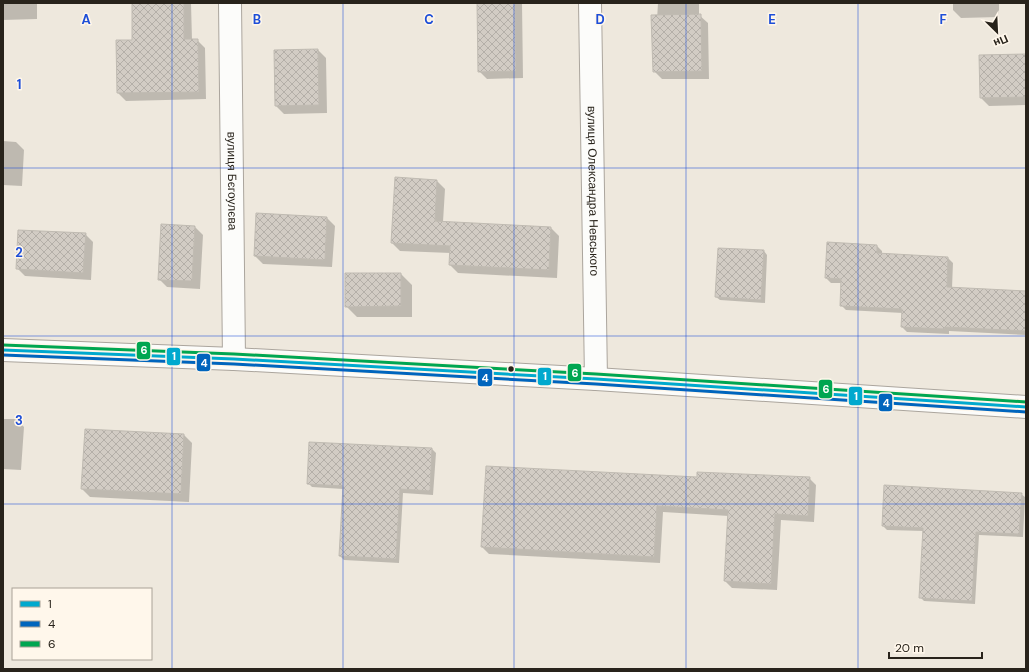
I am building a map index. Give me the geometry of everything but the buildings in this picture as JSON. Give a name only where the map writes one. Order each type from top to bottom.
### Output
[{"type":"street","name":"вулиця Бєгоулєва","points":[[230,3],[234,359]]},
{"type":"street","name":"вулиця Олександра Невського","points":[[590,3],[596,379]]},
{"type":"street","points":[[3,350],[234,359],[596,379],[1026,407]]},
{"type":"transit line","name":"6","points":[[3,345],[234,354],[596,374],[1026,402]]},
{"type":"transit line","name":"1","points":[[3,350],[234,359],[596,379],[1026,407]]},
{"type":"transit line","name":"4","points":[[3,355],[234,364],[596,384],[1026,412]]}]
